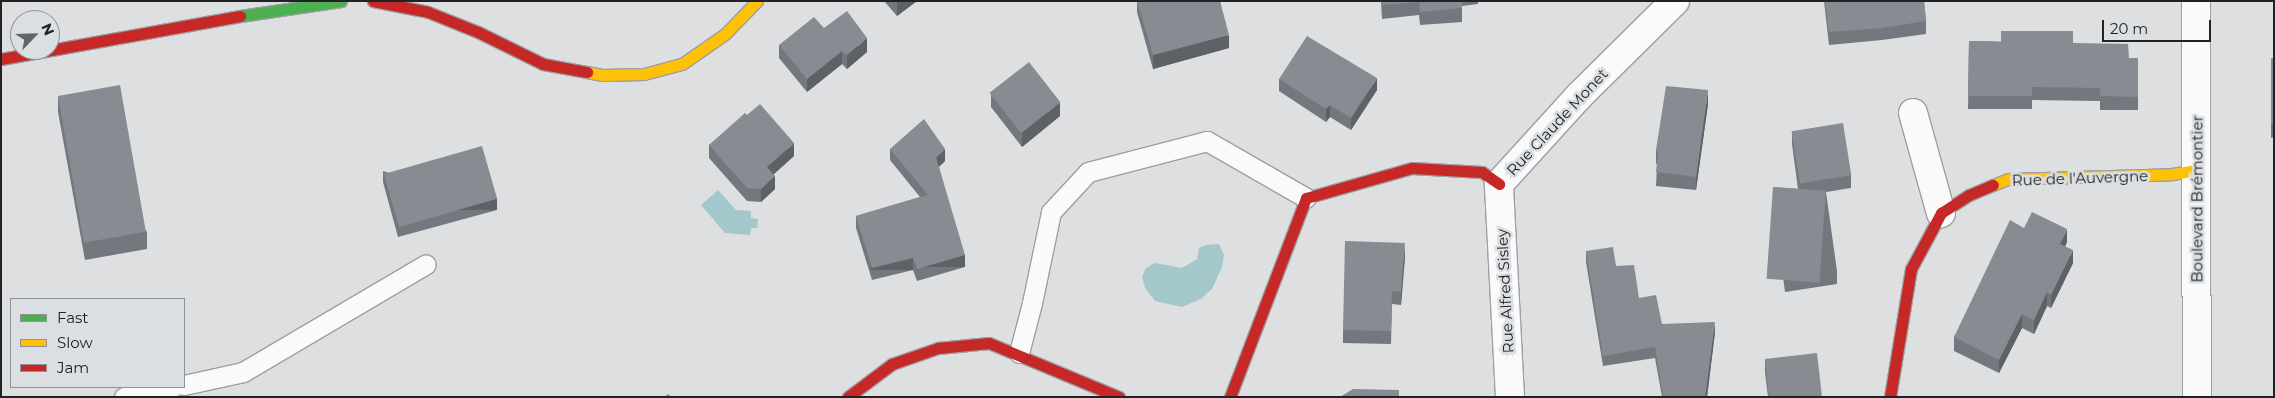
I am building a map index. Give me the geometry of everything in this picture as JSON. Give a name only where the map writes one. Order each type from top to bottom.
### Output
[{"type":"street","points":[[1,60],[292,4],[341,1]]},
{"type":"street","points":[[373,1],[428,12],[478,32],[543,64],[602,75],[644,74],[682,64],[725,34],[757,1]]},
{"type":"street","name":"Rue Claude Monet","points":[[1306,198],[1412,168],[1482,172],[1499,184],[1578,96],[1675,1]]},
{"type":"street","name":"Boulevard Brémontier","points":[[2196,1],[2197,397]]},
{"type":"street","points":[[1912,113],[1941,213]]},
{"type":"street","name":"Rue de l'Auvergne","points":[[1890,397],[1911,268],[1941,213],[1969,195],[2008,179],[2172,174],[2196,170]]},
{"type":"street","name":"Rue Alfred Sisley","points":[[1499,184],[1510,397]]},
{"type":"street","points":[[1230,397],[1306,198]]},
{"type":"street","points":[[848,397],[892,364],[938,348],[989,343],[1019,353],[1119,397]]},
{"type":"lane","points":[[1019,353],[1032,303],[1050,212],[1088,172],[1207,141],[1306,198]]},
{"type":"lane","points":[[185,384],[243,372],[426,264]]},
{"type":"lane","points":[[124,397],[168,388]]},
{"type":"water","points":[[718,190],[736,210],[751,211],[751,218],[758,219],[757,228],[751,228],[750,235],[725,233],[701,205]]},
{"type":"water","points":[[1219,244],[1224,255],[1222,267],[1212,289],[1201,299],[1182,307],[1155,301],[1145,288],[1142,277],[1146,268],[1155,263],[1182,268],[1197,259],[1199,248],[1206,245]]},
{"type":"building","points":[[1137,1],[1220,1],[1229,35],[1153,55]]},
{"type":"building","points":[[1382,1],[1462,1],[1462,8],[1420,12],[1419,2],[1382,5]]},
{"type":"building","points":[[1825,1],[1924,1],[1926,21],[1882,28],[1829,32]]},
{"type":"building","points":[[847,11],[867,38],[847,55],[842,51],[807,79],[779,45],[814,17],[824,28]]},
{"type":"building","points":[[2001,31],[2073,31],[2073,43],[2128,44],[2129,58],[2138,58],[2138,97],[2100,96],[2100,88],[2032,87],[2032,96],[1968,96],[1969,41],[2001,42]]},
{"type":"building","points":[[1307,36],[1377,78],[1351,118],[1330,105],[1326,109],[1279,79]]},
{"type":"building","points":[[2271,58],[2274,58],[2274,124],[2271,124]]},
{"type":"building","points":[[1029,62],[1060,102],[1021,133],[990,93]]},
{"type":"building","points":[[120,85],[146,232],[84,243],[58,96]]},
{"type":"building","points":[[1666,86],[1708,90],[1696,177],[1656,172],[1658,153],[1656,150]]},
{"type":"building","points":[[760,104],[794,143],[767,167],[775,176],[761,189],[747,188],[709,145],[745,113],[747,115]]},
{"type":"building","points":[[924,119],[945,149],[936,157],[965,255],[917,269],[913,258],[872,268],[856,216],[928,195],[890,149]]},
{"type":"building","points":[[1843,123],[1851,175],[1800,183],[1792,131]]},
{"type":"building","points":[[482,146],[497,199],[399,227],[384,174]]},
{"type":"building","points":[[1773,187],[1826,191],[1819,282],[1767,279]]},
{"type":"building","points":[[2032,212],[2067,229],[2060,244],[2073,250],[2051,295],[2047,292],[2034,320],[2022,314],[1999,360],[1954,337],[2010,220],[2024,228]]},
{"type":"building","points":[[1345,241],[1405,243],[1401,292],[1392,291],[1391,331],[1343,330]]},
{"type":"building","points":[[1613,247],[1616,266],[1634,265],[1639,298],[1656,295],[1662,324],[1715,322],[1705,397],[1663,397],[1655,347],[1603,356],[1586,251]]},
{"type":"building","points":[[1817,353],[1822,397],[1769,397],[1765,359]]},
{"type":"building","points":[[1353,389],[1399,390],[1399,397],[1340,397]]},
{"type":"traffic: fast","points":[[240,16],[341,1]]},
{"type":"traffic: slow","points":[[587,72],[602,75],[644,74],[682,64],[725,34],[757,1]]},
{"type":"traffic: slow","points":[[1993,185],[2008,179],[2172,174],[2196,170]]},
{"type":"traffic: jam","points":[[373,1],[428,12],[478,32],[543,64],[587,72]]},
{"type":"traffic: jam","points":[[1,59],[240,16]]},
{"type":"traffic: jam","points":[[1230,397],[1306,198],[1412,168],[1482,172],[1499,184]]},
{"type":"traffic: jam","points":[[1890,397],[1911,269],[1941,213],[1969,195],[1993,185]]},
{"type":"traffic: jam","points":[[848,397],[892,364],[938,348],[989,343],[1119,397]]}]
